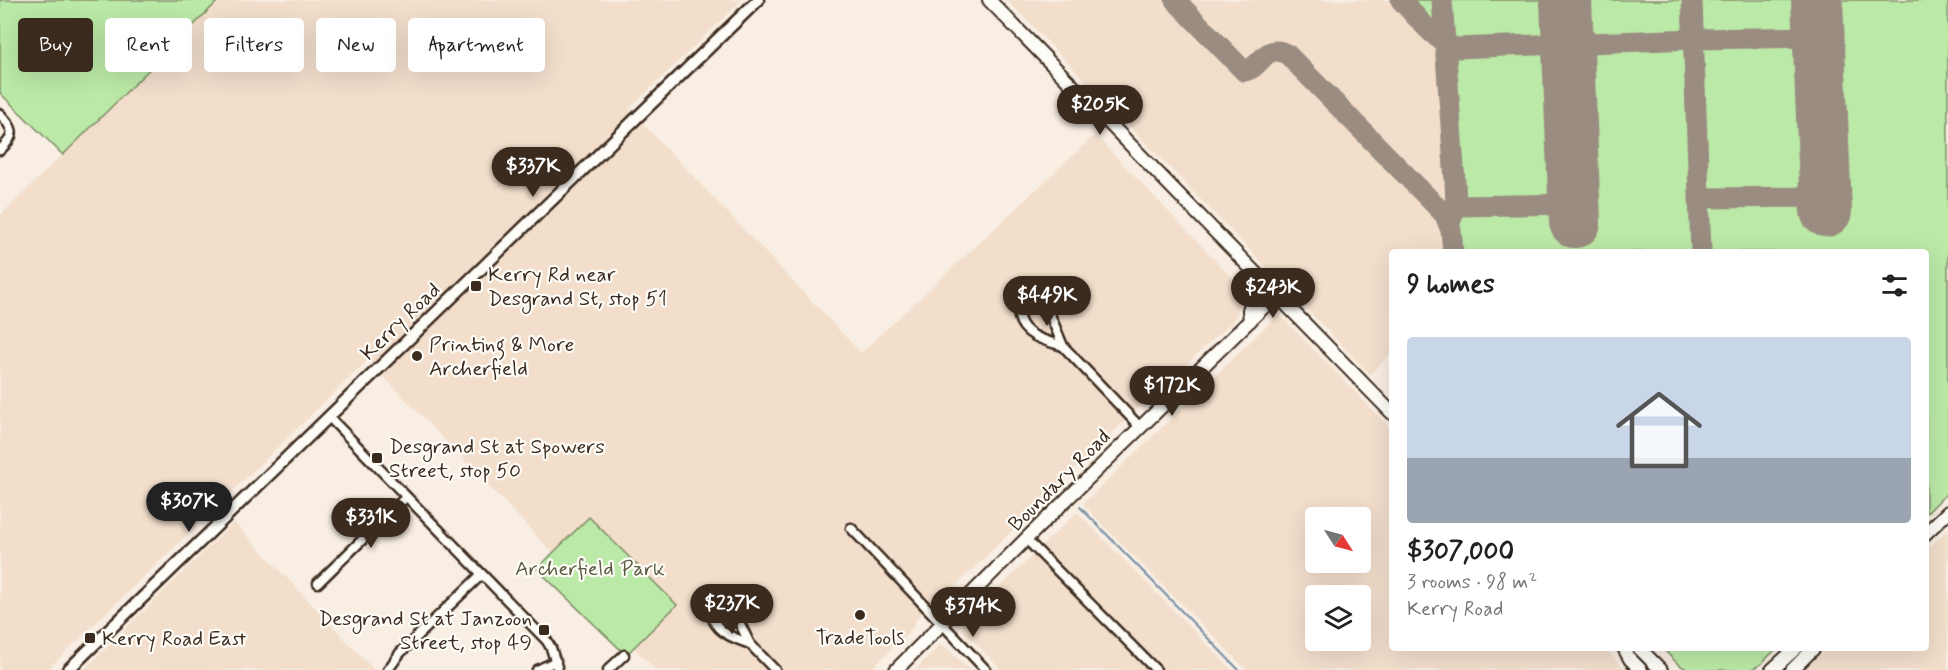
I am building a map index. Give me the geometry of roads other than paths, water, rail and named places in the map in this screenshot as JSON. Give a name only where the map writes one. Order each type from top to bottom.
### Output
[{"type":"main road","points":[[989,0],[1389,410]]},
{"type":"main road","points":[[1250,321],[1249,310],[1261,279]]},
{"type":"main road","name":"Boundary Road","points":[[896,670],[1026,539],[1276,295]]},
{"type":"main road","points":[[1929,530],[1948,512]]},
{"type":"main road","points":[[1626,651],[1641,670]]},
{"type":"main road","points":[[1642,651],[1661,670]]},
{"type":"main road","points":[[1772,670],[1793,651]]},
{"type":"main road","points":[[1792,670],[1811,651]]},
{"type":"street","name":"Kerry Road","points":[[68,670],[758,0]]},
{"type":"street","points":[[0,114],[10,125],[12,132],[10,140],[0,150]]},
{"type":"street","points":[[1063,346],[1024,328],[1019,317],[1026,304],[1035,302],[1044,307],[1051,317],[1063,346],[1140,427]]},
{"type":"street","points":[[328,417],[547,641],[557,666],[537,670]]},
{"type":"street","points":[[318,583],[406,497]]},
{"type":"street","points":[[851,528],[986,670]]},
{"type":"street","points":[[1026,539],[1156,670]]},
{"type":"street","points":[[388,670],[400,653],[482,574]]},
{"type":"street","points":[[750,644],[733,638],[717,627],[714,621],[718,610],[725,607],[734,612],[750,644],[775,670]]},
{"type":"street","points":[[608,670],[624,655]]},
{"type":"waterway","points":[[1080,507],[1239,670]]},
{"type":"place","name":"Kerry Rd near Desgrand St, stop 51","points":[[476,286]]},
{"type":"place","name":"Printing & More Archerfield","points":[[417,356]]},
{"type":"place","name":"Desgrand St at Spowers Street, stop 50","points":[[377,458]]},
{"type":"place","name":"TradeTools","points":[[860,615]]},
{"type":"place","name":"Desgrand St at Janzoon Street, stop 49","points":[[544,630]]},
{"type":"place","name":"Kerry Road East","points":[[90,638]]},
{"type":"park label","name":"Archerfield Park","points":[[590,568]]}]
